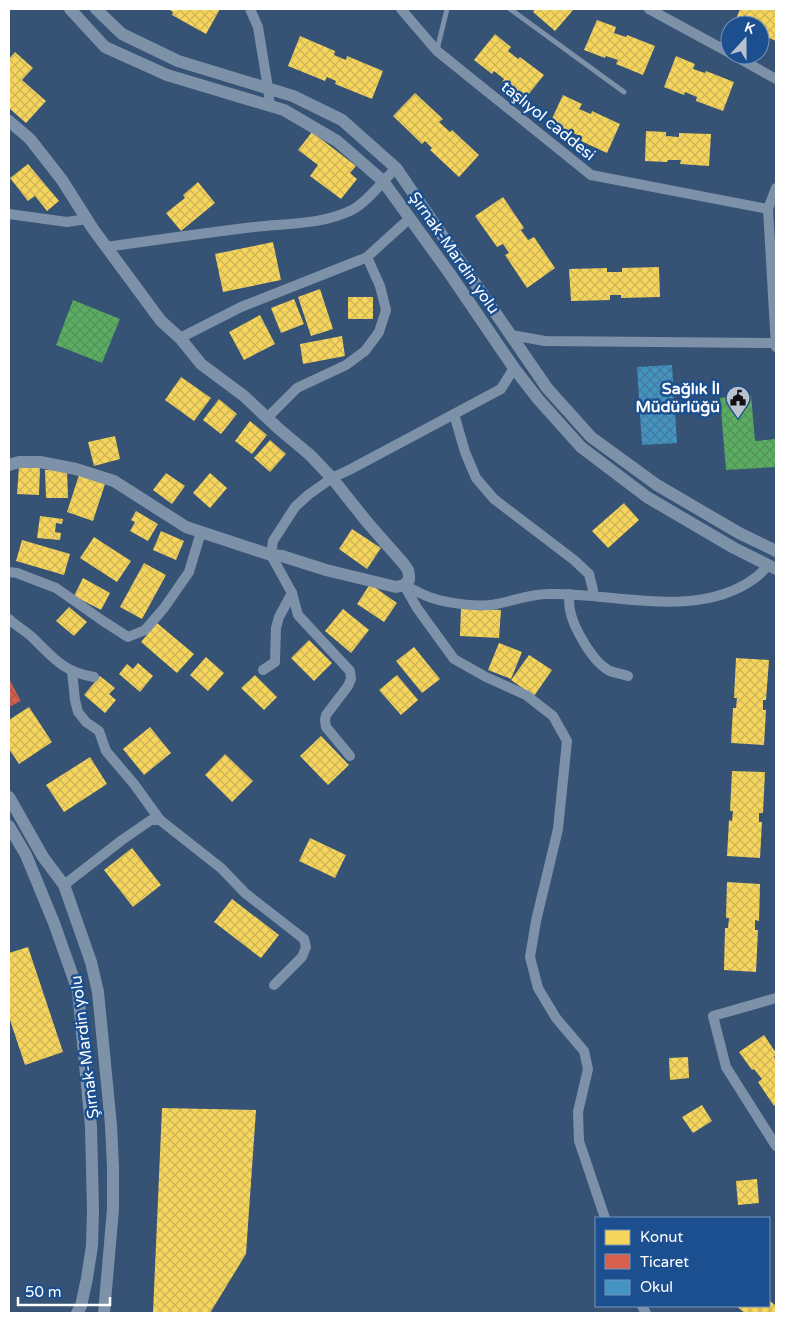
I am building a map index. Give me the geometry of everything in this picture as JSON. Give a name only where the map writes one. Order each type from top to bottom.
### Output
[{"type":"street","name":"Şırnak-Mardin yolu","points":[[70,9],[105,47],[167,75],[284,110],[337,141],[383,181],[450,274],[514,368],[538,399],[581,447],[647,498],[734,548],[772,567]]},
{"type":"street","name":"Şırnak-Mardin yolu","points":[[96,9],[122,34],[178,61],[294,96],[342,120],[396,168],[547,388],[591,437],[657,485],[738,533],[776,551]]},
{"type":"street","points":[[250,9],[258,27],[270,106]]},
{"type":"street","name":"taşlıyol caddesi","points":[[401,9],[437,51],[591,175],[768,209]]},
{"type":"street","points":[[649,9],[720,48]]},
{"type":"street","points":[[751,65],[776,79]]},
{"type":"street","points":[[9,121],[30,139],[62,180],[86,219],[161,321],[180,338],[200,364],[244,396],[310,455],[332,478],[408,570],[409,580],[404,585],[396,587],[326,570],[186,527],[114,481],[76,469],[40,462],[9,464]]},
{"type":"street","points":[[106,247],[256,227],[305,223],[334,217],[353,210],[396,168]]},
{"type":"street","points":[[511,335],[545,341],[776,345],[768,209],[776,188]]},
{"type":"street","points":[[9,214],[66,222],[86,219]]},
{"type":"street","points":[[180,338],[241,307],[367,257],[410,218]]},
{"type":"street","points":[[267,418],[297,388],[346,365],[365,351],[379,332],[386,310],[380,286],[367,257]]},
{"type":"street","points":[[350,756],[326,727],[325,720],[326,715],[348,686],[351,679],[350,672],[298,615],[292,593],[271,554],[273,541],[295,507],[308,495],[332,478],[501,389],[514,368]]},
{"type":"street","points":[[454,414],[464,452],[476,478],[494,499],[574,560],[589,574],[594,590],[592,595]]},
{"type":"street","points":[[9,572],[17,573],[56,588],[128,637],[145,630],[164,608],[189,572],[202,532]]},
{"type":"street","points":[[404,585],[432,598],[467,605],[492,605],[546,594],[592,595],[641,602],[704,600],[730,593],[772,567]]},
{"type":"street","points":[[404,585],[416,608],[454,659],[486,677],[526,695],[553,716],[567,740],[558,829],[536,921],[530,957],[538,988],[556,1018],[584,1051],[588,1069],[578,1112],[579,1141],[605,1217]]},
{"type":"street","points":[[263,670],[275,662],[276,628],[292,593]]},
{"type":"street","points":[[569,594],[570,611],[577,630],[591,652],[609,670],[628,676]]},
{"type":"street","points":[[9,619],[33,638],[56,661],[72,671],[94,677]]},
{"type":"street","points":[[72,671],[78,712],[86,722],[99,732],[106,751],[134,784],[160,820],[221,868],[245,893],[304,939],[306,947],[302,957],[274,985]]},
{"type":"street","name":"Şırnak-Mardin yolu","points":[[9,797],[43,858],[64,885],[93,970],[98,992],[111,1125],[113,1192],[104,1313]]},
{"type":"street","points":[[64,885],[151,820],[160,820]]},
{"type":"street","name":"Şırnak-Mardin yolu","points":[[9,826],[26,855],[54,923],[78,992],[91,1126],[93,1210],[92,1246],[81,1306],[77,1313]]},
{"type":"street","points":[[776,998],[713,1016],[726,1068],[776,1146]]},
{"type":"lane","points":[[437,51],[447,9]]},
{"type":"lane","points":[[510,9],[624,92]]},
{"type":"building: Konut","points":[[168,9],[220,9],[206,34],[172,15],[173,12]]},
{"type":"building: Konut","points":[[535,9],[574,9],[555,31],[533,12]]},
{"type":"building: Konut","points":[[740,9],[771,9],[776,11],[776,41],[770,38],[770,15],[738,15]]},
{"type":"building: Konut","points":[[597,20],[616,27],[614,33],[626,37],[627,35],[655,46],[643,75],[616,64],[618,60],[606,56],[605,58],[584,50]]},
{"type":"building: Konut","points":[[495,34],[511,47],[508,51],[518,59],[520,57],[544,75],[524,100],[502,82],[504,79],[494,71],[492,74],[474,60]]},
{"type":"building: Konut","points":[[300,36],[335,51],[334,55],[346,60],[347,56],[383,71],[372,99],[335,84],[336,81],[327,77],[325,81],[288,66]]},
{"type":"building: Konut","points":[[15,52],[33,68],[22,80],[46,101],[26,123],[9,108],[9,59]]},
{"type":"building: Konut","points":[[676,56],[695,64],[693,69],[705,73],[706,71],[734,82],[723,111],[696,101],[697,97],[685,92],[684,95],[664,87]]},
{"type":"building: Konut","points":[[415,93],[443,119],[439,122],[450,132],[452,130],[479,155],[459,177],[430,150],[432,148],[425,141],[422,144],[393,116]]},
{"type":"building: Konut","points":[[563,95],[582,104],[579,109],[591,114],[592,111],[620,124],[607,153],[581,141],[582,137],[571,132],[569,134],[549,125]]},
{"type":"building: Konut","points":[[646,131],[666,132],[666,136],[679,137],[679,133],[711,134],[709,166],[680,164],[681,160],[668,160],[667,162],[645,161]]},
{"type":"building: Konut","points":[[312,132],[356,166],[350,173],[357,179],[341,199],[310,176],[318,165],[298,150]]},
{"type":"building: Konut","points":[[28,164],[59,201],[47,211],[35,196],[28,201],[10,178]]},
{"type":"building: Konut","points":[[198,182],[215,203],[181,231],[166,213],[185,198],[183,195]]},
{"type":"building: Konut","points":[[503,197],[524,228],[521,230],[528,240],[534,237],[555,268],[527,288],[505,255],[509,253],[503,244],[497,247],[475,216]]},
{"type":"building: Konut","points":[[273,242],[281,280],[223,292],[215,254]]},
{"type":"building: Konut","points":[[659,267],[660,297],[621,298],[621,295],[610,295],[610,300],[571,301],[569,269],[607,268],[607,272],[622,272],[622,268]]},
{"type":"building: Konut","points":[[320,289],[333,329],[311,336],[298,297]]},
{"type":"building: Konut","points":[[348,297],[373,297],[373,319],[348,319]]},
{"type":"building: Konut","points":[[294,299],[304,324],[281,333],[271,308]]},
{"type":"building: Konut","points":[[260,315],[275,344],[244,360],[229,332]]},
{"type":"building: Konut","points":[[342,336],[345,356],[303,364],[300,344]]},
{"type":"building: Konut","points":[[181,377],[211,398],[194,421],[165,400]]},
{"type":"building: Konut","points":[[219,399],[237,414],[221,434],[203,420]]},
{"type":"building: Konut","points":[[250,421],[267,435],[252,454],[235,441]]},
{"type":"building: Konut","points":[[115,436],[120,459],[94,466],[88,442]]},
{"type":"building: Konut","points":[[270,440],[286,454],[270,472],[254,458]]},
{"type":"building: Konut","points":[[19,467],[40,468],[39,495],[17,494]]},
{"type":"building: Konut","points":[[45,470],[67,470],[68,498],[46,498]]},
{"type":"building: Konut","points":[[166,473],[185,486],[172,504],[153,490]]},
{"type":"building: Konut","points":[[210,473],[227,488],[210,508],[193,493]]},
{"type":"building: Konut","points":[[79,475],[105,484],[93,521],[67,512]]},
{"type":"building: Konut","points":[[624,503],[639,520],[608,548],[592,531]]},
{"type":"building: Konut","points":[[136,511],[158,524],[148,541],[130,531],[135,522],[131,520]]},
{"type":"building: Konut","points":[[40,516],[63,519],[62,524],[56,523],[55,532],[61,533],[60,540],[37,538]]},
{"type":"building: Konut","points":[[352,529],[381,548],[367,569],[339,549]]},
{"type":"building: Konut","points":[[161,531],[184,541],[176,560],[153,550]]},
{"type":"building: Konut","points":[[94,537],[131,561],[117,582],[80,558]]},
{"type":"building: Konut","points":[[22,540],[70,554],[64,575],[16,561]]},
{"type":"building: Konut","points":[[144,563],[166,575],[142,619],[120,607]]},
{"type":"building: Konut","points":[[83,578],[110,593],[101,610],[74,596]]},
{"type":"building: Konut","points":[[370,584],[397,603],[384,622],[357,604]]},
{"type":"building: Konut","points":[[69,607],[87,622],[74,636],[56,621]]},
{"type":"building: Konut","points":[[461,608],[501,610],[499,638],[460,636]]},
{"type":"building: Konut","points":[[343,609],[369,630],[351,653],[325,631]]},
{"type":"building: Konut","points":[[157,623],[194,654],[177,673],[141,642]]},
{"type":"building: Konut","points":[[309,640],[332,663],[314,681],[291,658]]},
{"type":"building: Konut","points":[[499,643],[522,652],[511,679],[488,670]]},
{"type":"building: Konut","points":[[414,647],[440,679],[422,693],[396,661]]},
{"type":"building: Konut","points":[[529,655],[552,670],[534,696],[511,680]]},
{"type":"building: Konut","points":[[206,657],[224,673],[208,691],[190,675]]},
{"type":"building: Konut","points":[[736,658],[769,660],[766,700],[763,700],[763,710],[766,710],[764,745],[731,743],[733,708],[736,708],[737,698],[734,698]]},
{"type":"building: Konut","points":[[138,663],[153,676],[140,692],[119,674],[127,664],[133,669]]},
{"type":"building: Konut","points":[[255,675],[277,697],[264,710],[241,688]]},
{"type":"building: Konut","points":[[397,675],[418,700],[401,715],[379,690]]},
{"type":"building: Konut","points":[[100,676],[115,688],[109,694],[116,700],[105,713],[84,695]]},
{"type":"building: Konut","points":[[29,707],[52,742],[19,764],[9,749],[9,720]]},
{"type":"building: Konut","points":[[150,727],[171,753],[144,775],[123,749]]},
{"type":"building: Konut","points":[[321,736],[349,765],[328,785],[300,756]]},
{"type":"building: Konut","points":[[225,754],[253,781],[232,802],[205,775]]},
{"type":"building: Konut","points":[[90,757],[107,784],[64,812],[46,785]]},
{"type":"building: Konut","points":[[732,771],[765,772],[763,813],[759,813],[759,822],[762,822],[760,858],[727,856],[729,820],[732,821],[733,811],[730,811]]},
{"type":"building: Konut","points":[[310,838],[346,855],[335,878],[299,861]]},
{"type":"building: Konut","points":[[132,848],[161,885],[133,907],[104,870]]},
{"type":"building: Konut","points":[[727,882],[760,884],[759,921],[755,920],[755,930],[758,930],[756,972],[724,970],[725,928],[728,928],[729,918],[726,918]]},
{"type":"building: Konut","points":[[232,899],[279,935],[261,958],[214,922]]},
{"type":"building: Konut","points":[[28,947],[63,1052],[25,1065],[9,1017],[9,953]]},
{"type":"building: Konut","points":[[764,1035],[776,1053],[774,1057],[776,1061],[776,1104],[774,1106],[758,1082],[762,1079],[754,1069],[752,1070],[739,1052]]},
{"type":"building: Konut","points":[[688,1057],[689,1078],[670,1080],[669,1058]]},
{"type":"building: Konut","points":[[702,1105],[712,1121],[693,1133],[682,1117]]},
{"type":"building: Konut","points":[[162,1108],[256,1110],[246,1254],[210,1313],[153,1313]]},
{"type":"building: Konut","points":[[757,1179],[759,1203],[738,1205],[736,1181]]},
{"type":"building: Konut","points":[[770,1301],[775,1305],[776,1303],[776,1313],[745,1313],[737,1307],[770,1307]]},
{"type":"building: Ticaret","points":[[9,679],[21,701],[9,707]]},
{"type":"building: Okul","points":[[672,365],[677,443],[642,445],[637,367]]},
{"type":"building: Kamu","points":[[73,300],[120,319],[102,363],[56,345]]},
{"type":"building: Kamu","name":"Sağlık İl Müdürlüğü","points":[[751,395],[755,441],[776,439],[776,467],[726,470],[720,398]]},
{"type":"place","name":"Sağlık İl Müdürlüğü","points":[[738,419]]}]
